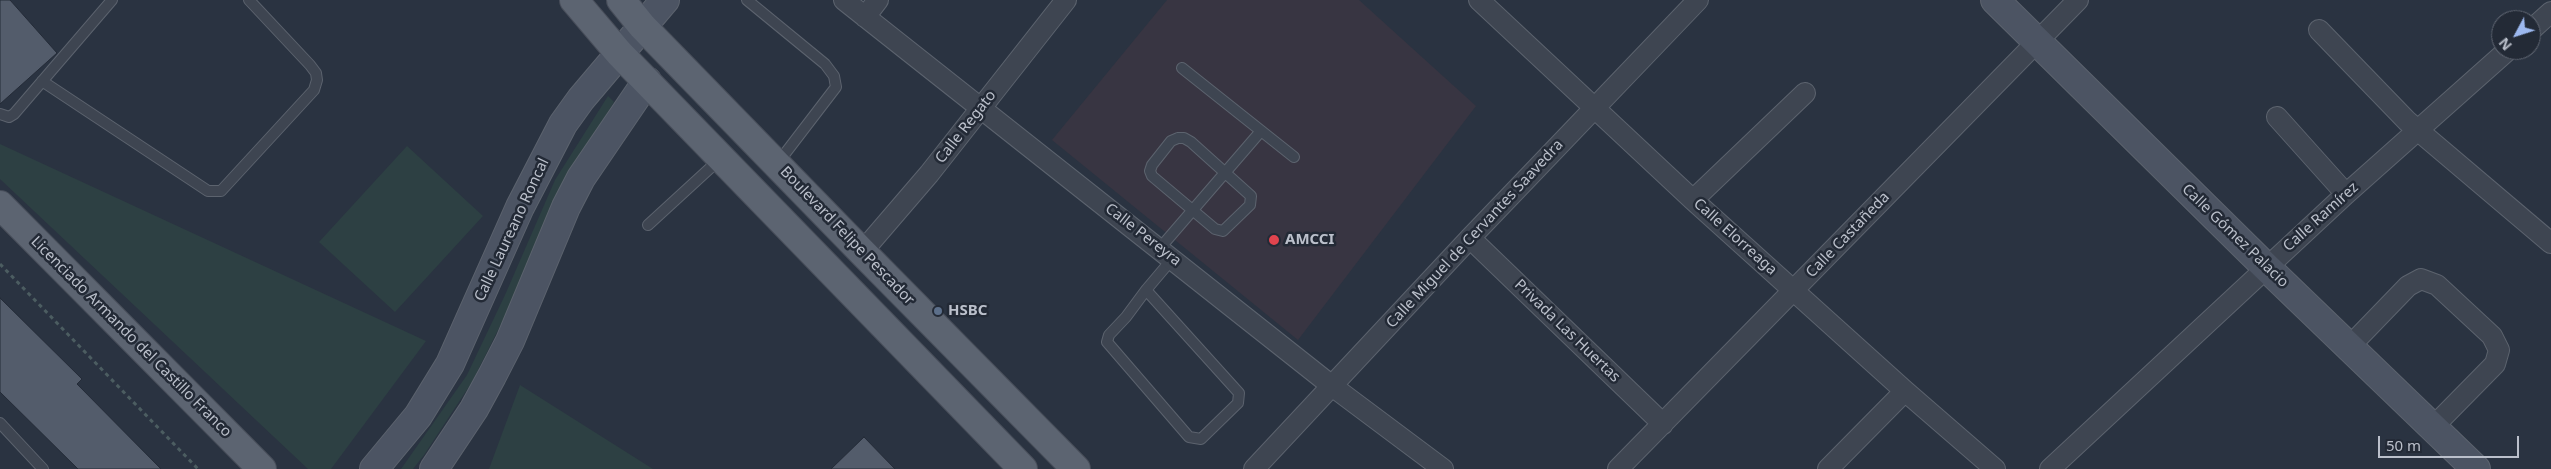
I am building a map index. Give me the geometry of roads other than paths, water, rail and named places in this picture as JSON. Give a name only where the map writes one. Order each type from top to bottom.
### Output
[{"type":"main road","points":[[574,0],[619,53],[720,159],[1023,469]]},
{"type":"main road","name":"Boulevard Felipe Pescador","points":[[621,0],[642,26],[1076,469]]},
{"type":"main road","name":"Licenciado Armando del Castillo Franco","points":[[0,205],[262,469]]},
{"type":"street","name":"Calle Laureano Roncal","points":[[374,469],[418,416],[450,364],[520,207],[550,146],[581,99],[665,0]]},
{"type":"street","name":"Calle Pereyra","points":[[844,0],[980,109],[1167,253],[1332,386],[1443,469]]},
{"type":"street","points":[[865,17],[878,0]]},
{"type":"street","name":"Calle Regato","points":[[862,252],[929,174],[1066,0]]},
{"type":"street","name":"Calle Elorreaga","points":[[1479,0],[1693,200],[1904,391],[1996,469]]},
{"type":"street","name":"Calle Miguel de Cervantes Saavedra","points":[[1254,469],[1470,238],[1698,0]]},
{"type":"street","name":"Calle Gómez Palacio","points":[[1996,0],[2266,267],[2476,469]]},
{"type":"street","name":"Calle Castañeda","points":[[1618,469],[2078,0]]},
{"type":"street","points":[[2541,21],[2551,12]]},
{"type":"street","points":[[2319,30],[2418,130],[2551,243]]},
{"type":"street","name":"Calle Ramírez","points":[[2050,469],[2266,267],[2497,60]]},
{"type":"street","points":[[434,469],[454,441],[492,376],[581,178],[646,81]]},
{"type":"street","points":[[1693,200],[1805,92]]},
{"type":"street","points":[[2277,117],[2346,194]]},
{"type":"street","name":"Privada Las Huertas","points":[[1470,238],[1663,424]]},
{"type":"street","points":[[2349,347],[2408,286],[2421,279],[2437,285],[2492,336],[2499,350],[2495,364],[2433,427]]},
{"type":"street","points":[[1828,469],[1904,391]]},
{"type":"lane","points":[[0,114],[9,117],[14,114],[112,0]]},
{"type":"lane","points":[[42,81],[208,191],[221,191],[314,90],[317,80],[316,73],[310,65],[249,0]]},
{"type":"lane","points":[[747,0],[825,64],[834,76],[836,87],[777,164]]},
{"type":"lane","points":[[1182,68],[1294,157]]},
{"type":"lane","points":[[1146,290],[1239,393],[1238,403],[1201,439],[1189,437],[1108,344],[1109,335],[1146,290],[1192,211],[1261,131]]},
{"type":"lane","points":[[1184,138],[1225,172],[1251,196],[1250,205],[1223,231],[1215,229],[1156,181],[1150,170],[1171,142],[1184,138]]},
{"type":"lane","points":[[648,225],[720,159]]},
{"type":"lane","points":[[0,424],[43,469]]},
{"type":"place","name":"AMCCI","points":[[1274,240]]},
{"type":"place","name":"HSBC","points":[[938,311]]}]
